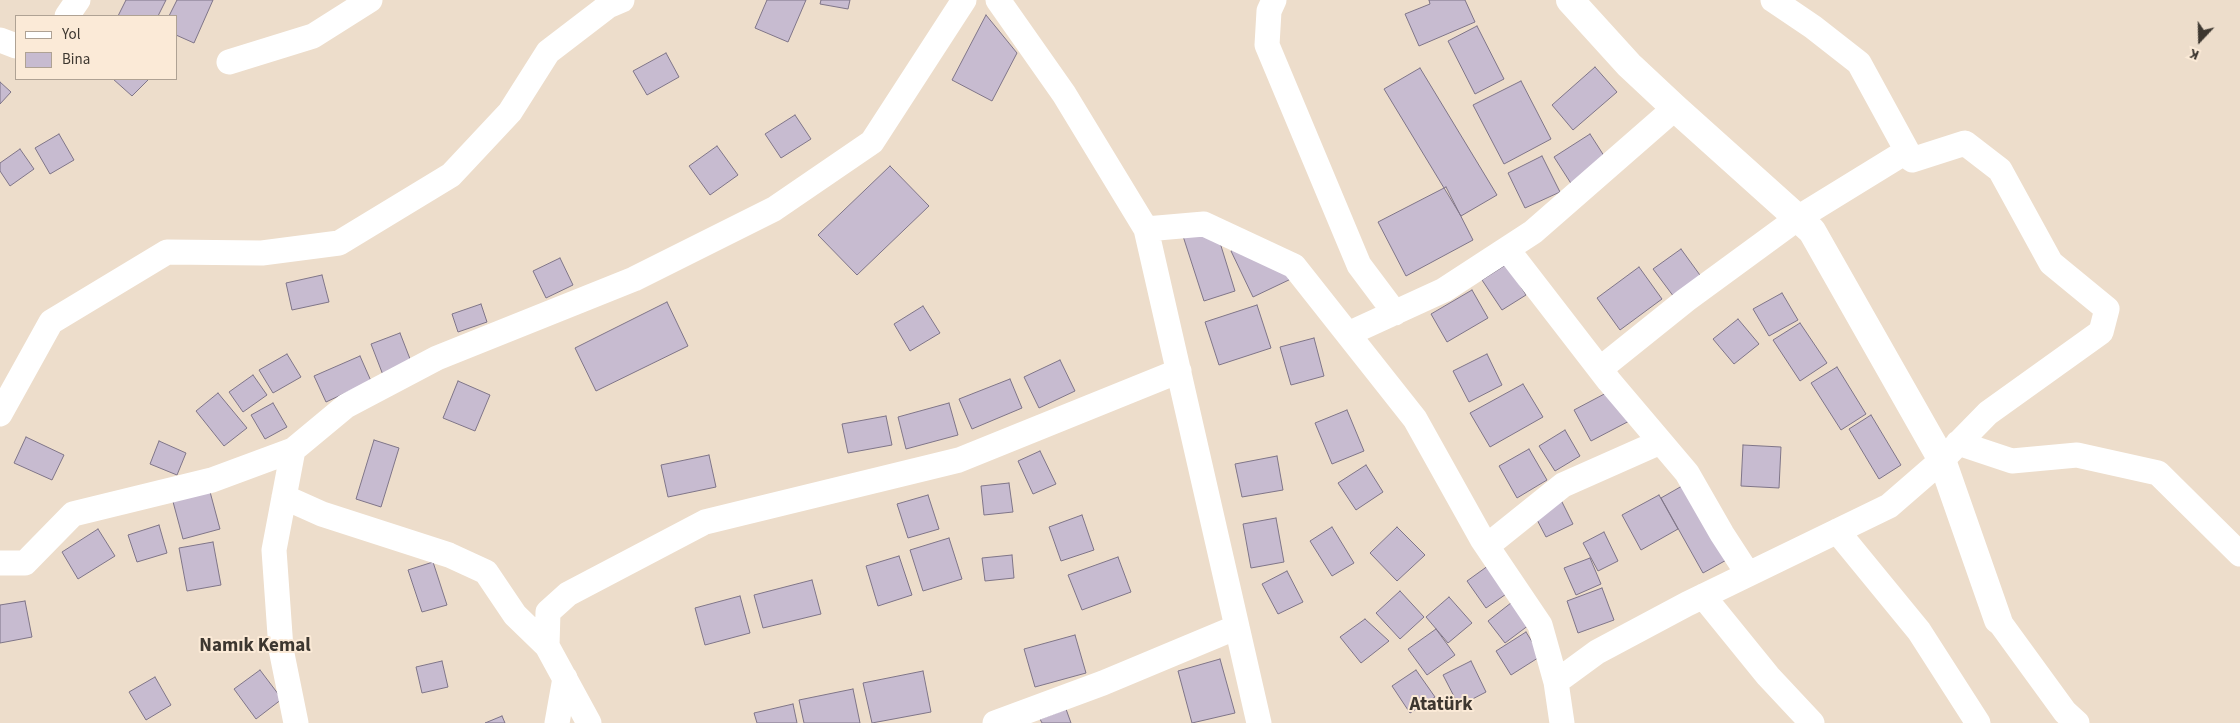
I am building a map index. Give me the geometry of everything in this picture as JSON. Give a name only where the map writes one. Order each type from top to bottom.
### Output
[{"type":"main road","points":[[1570,0],[1629,65],[1812,230],[1950,452],[1998,620]]},
{"type":"street","points":[[68,15],[78,0]]},
{"type":"street","points":[[229,62],[313,36],[370,0]]},
{"type":"street","points":[[0,414],[51,322],[167,252],[262,253],[338,243],[451,174],[510,112],[548,52],[608,6],[622,0]]},
{"type":"street","points":[[0,563],[25,562],[73,514],[212,480],[293,450],[346,406],[437,358],[634,279],[774,209],[872,142],[964,0]]},
{"type":"street","points":[[998,0],[1064,94],[1146,229],[1259,723]]},
{"type":"street","points":[[1274,0],[1269,11],[1267,45],[1359,265],[1395,313]]},
{"type":"street","points":[[1556,682],[1597,652],[1703,596],[1889,506],[1950,452],[1988,413],[2101,332],[2107,309],[2051,263],[2000,170],[1965,143],[1912,160],[1858,63],[1813,26],[1773,0]]},
{"type":"street","points":[[0,40],[15,46]]},
{"type":"street","points":[[1348,334],[1444,290],[1533,232],[1675,108]]},
{"type":"street","points":[[1600,369],[1686,300],[1798,218],[1908,151]]},
{"type":"street","points":[[1146,229],[1204,224],[1294,266],[1415,419],[1487,546],[1540,625],[1556,682],[1562,723]]},
{"type":"street","points":[[1507,249],[1600,369],[1687,473],[1722,534],[1748,574]]},
{"type":"street","points":[[547,646],[548,612],[568,594],[705,522],[960,460],[1179,371]]},
{"type":"street","points":[[1487,546],[1563,486],[1660,442]]},
{"type":"street","points":[[293,450],[274,550],[281,649],[296,723]]},
{"type":"street","points":[[1950,452],[2012,461],[2077,455],[2158,473],[2240,554]]},
{"type":"street","points":[[284,497],[332,517],[449,555],[486,572],[515,615],[547,646],[589,723]]},
{"type":"street","points":[[1837,531],[1919,631],[1978,723]]},
{"type":"street","points":[[1703,596],[1768,676],[1812,723]]},
{"type":"street","points":[[1998,620],[2065,712],[2077,723]]},
{"type":"street","points":[[995,723],[1103,683],[1237,627]]},
{"type":"street","points":[[557,723],[565,678]]},
{"type":"building","points":[[126,0],[166,0],[158,15],[118,15]]},
{"type":"building","points":[[177,0],[213,0],[194,43],[178,36],[178,15],[170,15]]},
{"type":"building","points":[[767,0],[806,0],[788,42],[755,28]]},
{"type":"building","points":[[821,0],[850,0],[848,9],[820,4]]},
{"type":"building","points":[[1429,0],[1465,0],[1475,22],[1419,46],[1405,14],[1430,4]]},
{"type":"building","points":[[986,15],[1017,53],[992,101],[952,80]]},
{"type":"building","points":[[1477,26],[1504,79],[1475,94],[1448,41]]},
{"type":"building","points":[[666,53],[679,77],[647,95],[633,71]]},
{"type":"building","points":[[1595,67],[1617,92],[1573,130],[1552,105]]},
{"type":"building","points":[[1420,68],[1497,195],[1461,216],[1384,89]]},
{"type":"building","points":[[114,80],[148,80],[132,96]]},
{"type":"building","points":[[1521,81],[1551,139],[1504,164],[1473,105]]},
{"type":"building","points":[[0,82],[11,92],[0,104]]},
{"type":"building","points":[[795,115],[811,139],[781,158],[765,134]]},
{"type":"building","points":[[59,134],[74,160],[50,174],[35,148]]},
{"type":"building","points":[[1590,134],[1608,162],[1572,185],[1554,157]]},
{"type":"building","points":[[717,146],[738,175],[710,195],[689,166]]},
{"type":"building","points":[[20,149],[34,169],[10,186],[0,171],[0,163]]},
{"type":"building","points":[[1542,156],[1560,192],[1525,208],[1508,173]]},
{"type":"building","points":[[890,166],[929,206],[857,275],[818,235]]},
{"type":"building","points":[[1446,187],[1473,240],[1406,276],[1378,222]]},
{"type":"building","points":[[1182,233],[1217,233],[1235,291],[1204,301]]},
{"type":"building","points":[[1242,246],[1293,278],[1253,297],[1231,251]]},
{"type":"building","points":[[1681,249],[1705,282],[1677,301],[1653,269]]},
{"type":"building","points":[[560,258],[573,285],[546,298],[533,271]]},
{"type":"building","points":[[1507,264],[1526,295],[1502,310],[1482,280]]},
{"type":"building","points":[[1639,267],[1662,299],[1620,330],[1597,298]]},
{"type":"building","points":[[322,275],[329,302],[292,310],[286,283]]},
{"type":"building","points":[[1472,290],[1488,318],[1447,342],[1431,314]]},
{"type":"building","points":[[1782,293],[1798,320],[1769,336],[1753,309]]},
{"type":"building","points":[[667,302],[688,346],[596,391],[575,348]]},
{"type":"building","points":[[481,304],[487,322],[458,332],[452,314]]},
{"type":"building","points":[[1257,305],[1271,348],[1219,365],[1205,322]]},
{"type":"building","points":[[923,306],[940,333],[910,351],[894,324]]},
{"type":"building","points":[[1738,319],[1759,344],[1734,364],[1713,339]]},
{"type":"building","points":[[1800,323],[1827,363],[1800,381],[1773,340]]},
{"type":"building","points":[[400,333],[412,364],[383,375],[371,344]]},
{"type":"building","points":[[1314,338],[1324,376],[1291,385],[1280,347]]},
{"type":"building","points":[[287,354],[301,377],[273,393],[259,370]]},
{"type":"building","points":[[1487,354],[1502,385],[1469,402],[1453,371]]},
{"type":"building","points":[[360,356],[371,381],[326,402],[314,376]]},
{"type":"building","points":[[1060,360],[1075,391],[1039,408],[1024,377]]},
{"type":"building","points":[[1837,367],[1866,414],[1841,430],[1811,383]]},
{"type":"building","points":[[253,375],[267,395],[243,412],[229,392]]},
{"type":"building","points":[[1010,379],[1022,408],[972,429],[959,399]]},
{"type":"building","points":[[458,381],[490,395],[475,431],[443,418]]},
{"type":"building","points":[[1523,384],[1543,417],[1490,447],[1470,413]]},
{"type":"building","points":[[1610,391],[1635,418],[1591,441],[1574,410]]},
{"type":"building","points":[[218,393],[247,428],[224,446],[196,411]]},
{"type":"building","points":[[273,403],[287,427],[265,439],[251,415]]},
{"type":"building","points":[[949,403],[958,435],[906,449],[898,417]]},
{"type":"building","points":[[1347,410],[1364,451],[1332,464],[1315,423]]},
{"type":"building","points":[[1871,415],[1901,465],[1879,479],[1849,429]]},
{"type":"building","points":[[886,416],[892,445],[848,453],[842,424]]},
{"type":"building","points":[[1565,430],[1580,456],[1555,471],[1539,446]]},
{"type":"building","points":[[26,437],[64,455],[52,480],[14,463]]},
{"type":"building","points":[[374,440],[399,448],[381,507],[356,499]]},
{"type":"building","points":[[159,441],[186,453],[177,475],[150,464]]},
{"type":"building","points":[[1743,445],[1781,447],[1779,488],[1741,486]]},
{"type":"building","points":[[1529,449],[1547,480],[1517,498],[1499,466]]},
{"type":"building","points":[[1040,451],[1056,484],[1033,494],[1018,461]]},
{"type":"building","points":[[709,455],[716,487],[668,497],[661,465]]},
{"type":"building","points":[[1277,456],[1283,490],[1242,497],[1235,464]]},
{"type":"building","points":[[1366,465],[1383,492],[1356,510],[1338,483]]},
{"type":"building","points":[[1696,478],[1739,553],[1703,573],[1661,498]]},
{"type":"building","points":[[1009,483],[1013,512],[984,515],[981,486]]},
{"type":"building","points":[[209,488],[220,529],[183,539],[172,498]]},
{"type":"building","points":[[1558,494],[1573,524],[1546,537],[1534,514]]},
{"type":"building","points":[[928,495],[939,529],[908,538],[897,504]]},
{"type":"building","points":[[1659,495],[1678,529],[1641,550],[1622,515]]},
{"type":"building","points":[[1082,515],[1094,550],[1061,561],[1049,527]]},
{"type":"building","points":[[1276,518],[1284,562],[1251,568],[1243,524]]},
{"type":"building","points":[[159,525],[167,553],[137,562],[128,535]]},
{"type":"building","points":[[1332,527],[1354,563],[1332,576],[1310,541]]},
{"type":"building","points":[[1397,527],[1425,555],[1397,581],[1370,553]]},
{"type":"building","points":[[98,529],[115,556],[78,579],[62,552]]},
{"type":"building","points":[[1604,532],[1618,561],[1598,571],[1583,543]]},
{"type":"building","points":[[949,538],[962,579],[923,591],[910,550]]},
{"type":"building","points":[[213,542],[221,585],[187,591],[179,548]]},
{"type":"building","points":[[1012,555],[1014,578],[985,581],[982,558]]},
{"type":"building","points":[[899,556],[912,595],[878,606],[866,566]]},
{"type":"building","points":[[1118,557],[1131,592],[1082,610],[1068,575]]},
{"type":"building","points":[[1590,558],[1601,584],[1576,595],[1564,568]]},
{"type":"building","points":[[433,562],[447,605],[422,612],[408,570]]},
{"type":"building","points":[[1492,563],[1512,590],[1486,608],[1467,581]]},
{"type":"building","points":[[1287,571],[1303,602],[1278,614],[1262,584]]},
{"type":"building","points":[[812,580],[821,614],[763,628],[754,595]]},
{"type":"building","points":[[1602,588],[1614,620],[1578,633],[1567,601]]},
{"type":"building","points":[[1400,591],[1424,617],[1400,639],[1376,613]]},
{"type":"building","points":[[740,596],[750,633],[705,645],[695,608]]},
{"type":"building","points":[[1449,597],[1472,623],[1448,643],[1426,617]]},
{"type":"building","points":[[1516,599],[1533,622],[1505,643],[1488,621]]},
{"type":"building","points":[[25,601],[32,637],[0,643],[0,605]]},
{"type":"building","points":[[1365,619],[1389,641],[1361,663],[1340,637]]},
{"type":"building","points":[[1436,629],[1455,655],[1427,675],[1408,649]]},
{"type":"building","points":[[1526,632],[1541,656],[1511,675],[1496,651]]},
{"type":"building","points":[[1075,635],[1086,673],[1035,687],[1024,649]]},
{"type":"building","points":[[1220,659],[1235,713],[1192,723],[1178,671]]},
{"type":"building","points":[[442,661],[448,687],[422,693],[416,667]]},
{"type":"building","points":[[1471,661],[1486,692],[1459,706],[1443,675]]},
{"type":"building","points":[[260,670],[282,699],[256,719],[234,689]]},
{"type":"building","points":[[1416,670],[1435,697],[1410,713],[1392,686]]},
{"type":"building","points":[[923,671],[931,712],[872,723],[863,683]]},
{"type":"building","points":[[155,677],[171,705],[146,720],[129,692]]},
{"type":"building","points":[[853,689],[860,723],[804,723],[799,700]]},
{"type":"building","points":[[793,704],[797,723],[757,723],[754,713]]},
{"type":"building","points":[[1066,709],[1071,723],[1042,723],[1040,719]]},
{"type":"building","points":[[502,716],[505,723],[485,723]]},
{"type":"district","name":"Namık Kemal","points":[[255,647]]},
{"type":"district","name":"Atatürk","points":[[1441,706]]}]
